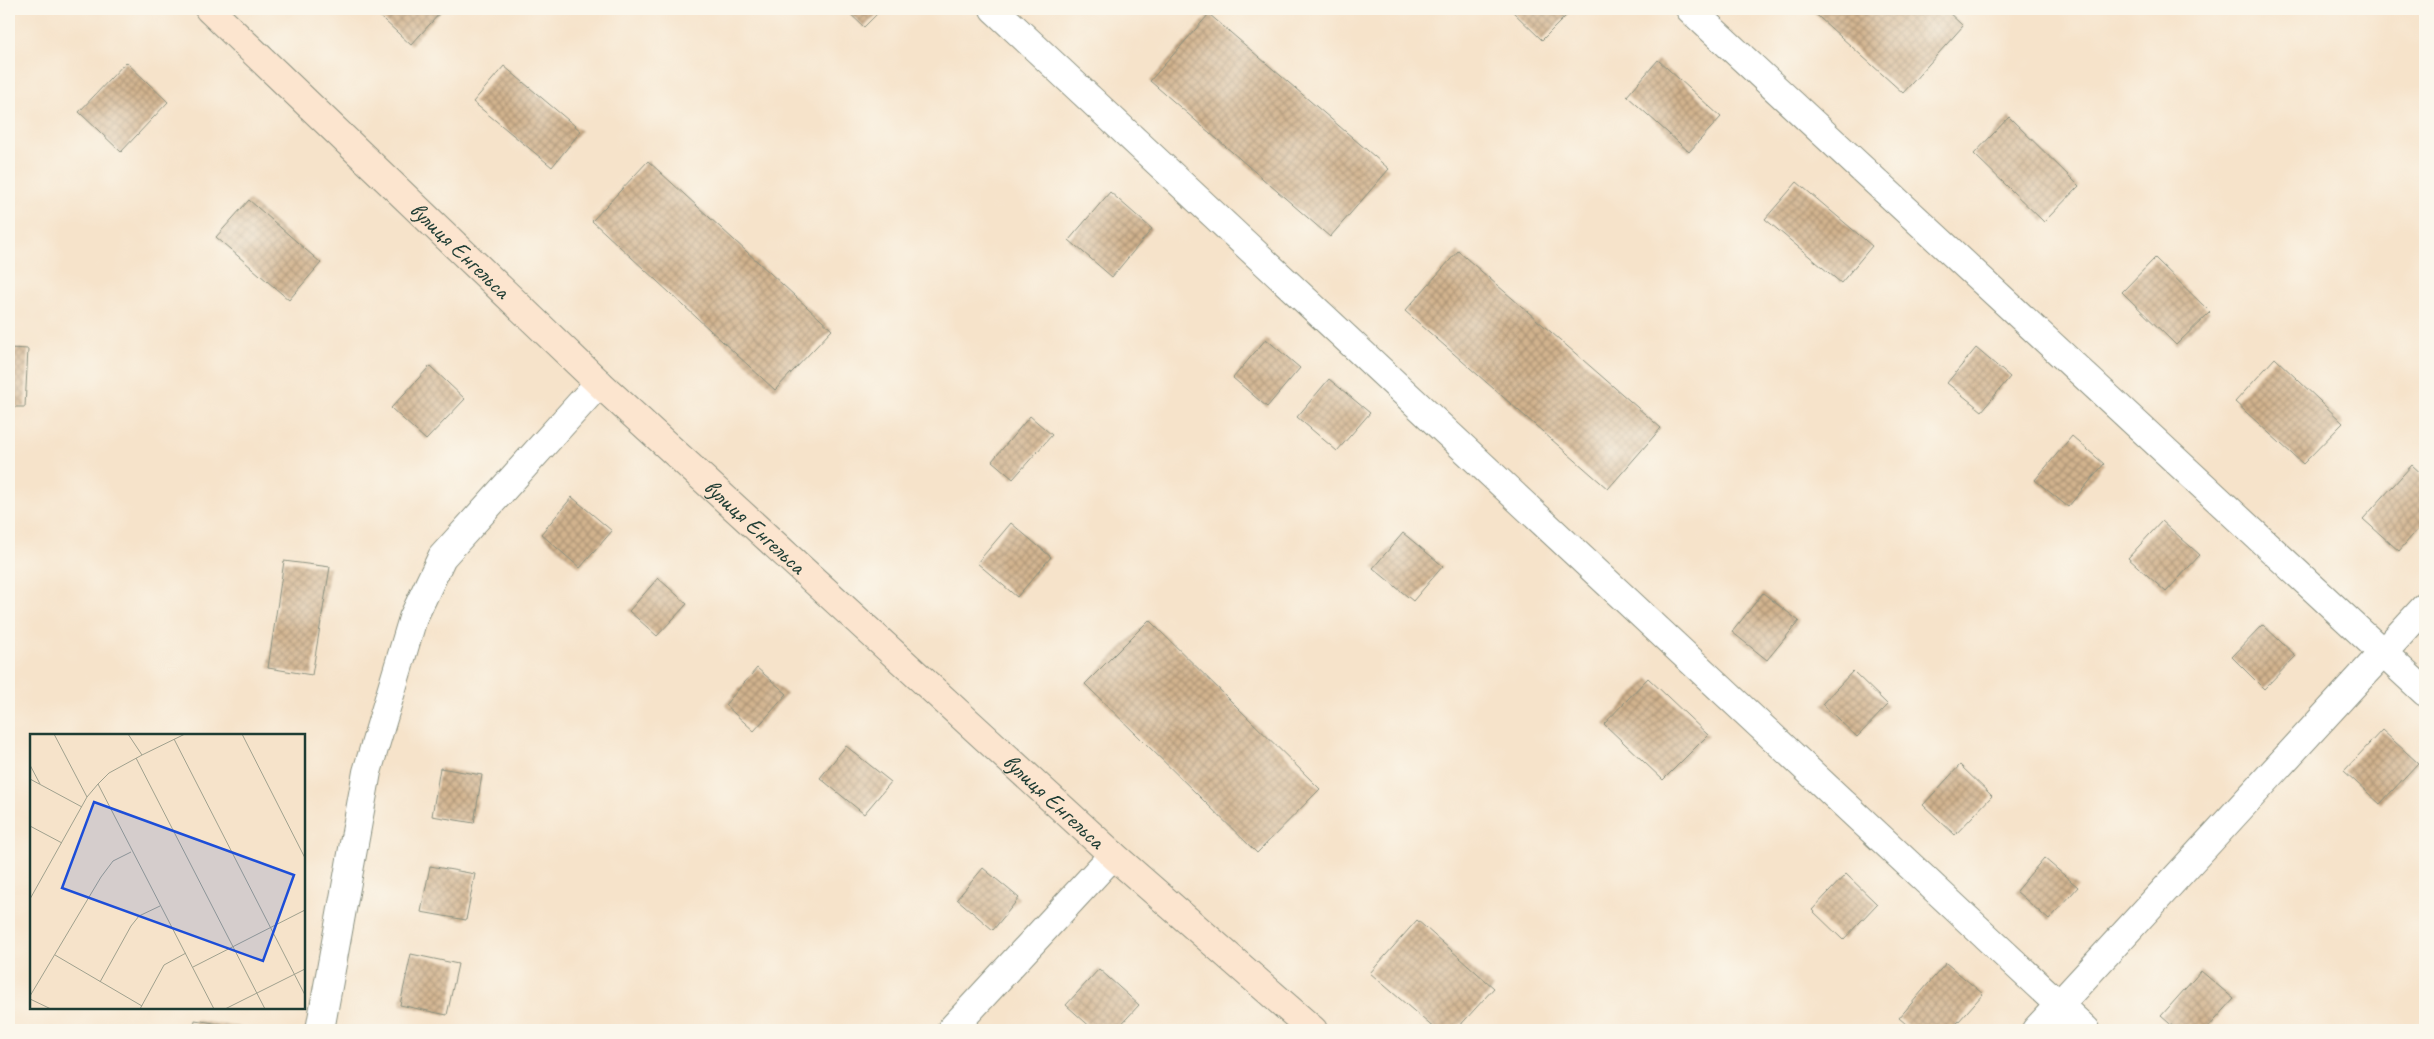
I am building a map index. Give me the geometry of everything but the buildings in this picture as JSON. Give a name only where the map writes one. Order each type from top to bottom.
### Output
[{"type":"street","name":"вулиця Енгельса","points":[[209,9],[599,383],[1113,855],[1314,1030]]},
{"type":"street","points":[[994,9],[2086,1030]]},
{"type":"street","points":[[1690,9],[2425,692]]},
{"type":"street","points":[[320,1030],[367,772],[413,618],[442,557],[599,383]]},
{"type":"street","points":[[2036,1030],[2425,607]]},
{"type":"street","points":[[951,1030],[1113,855]]}]
